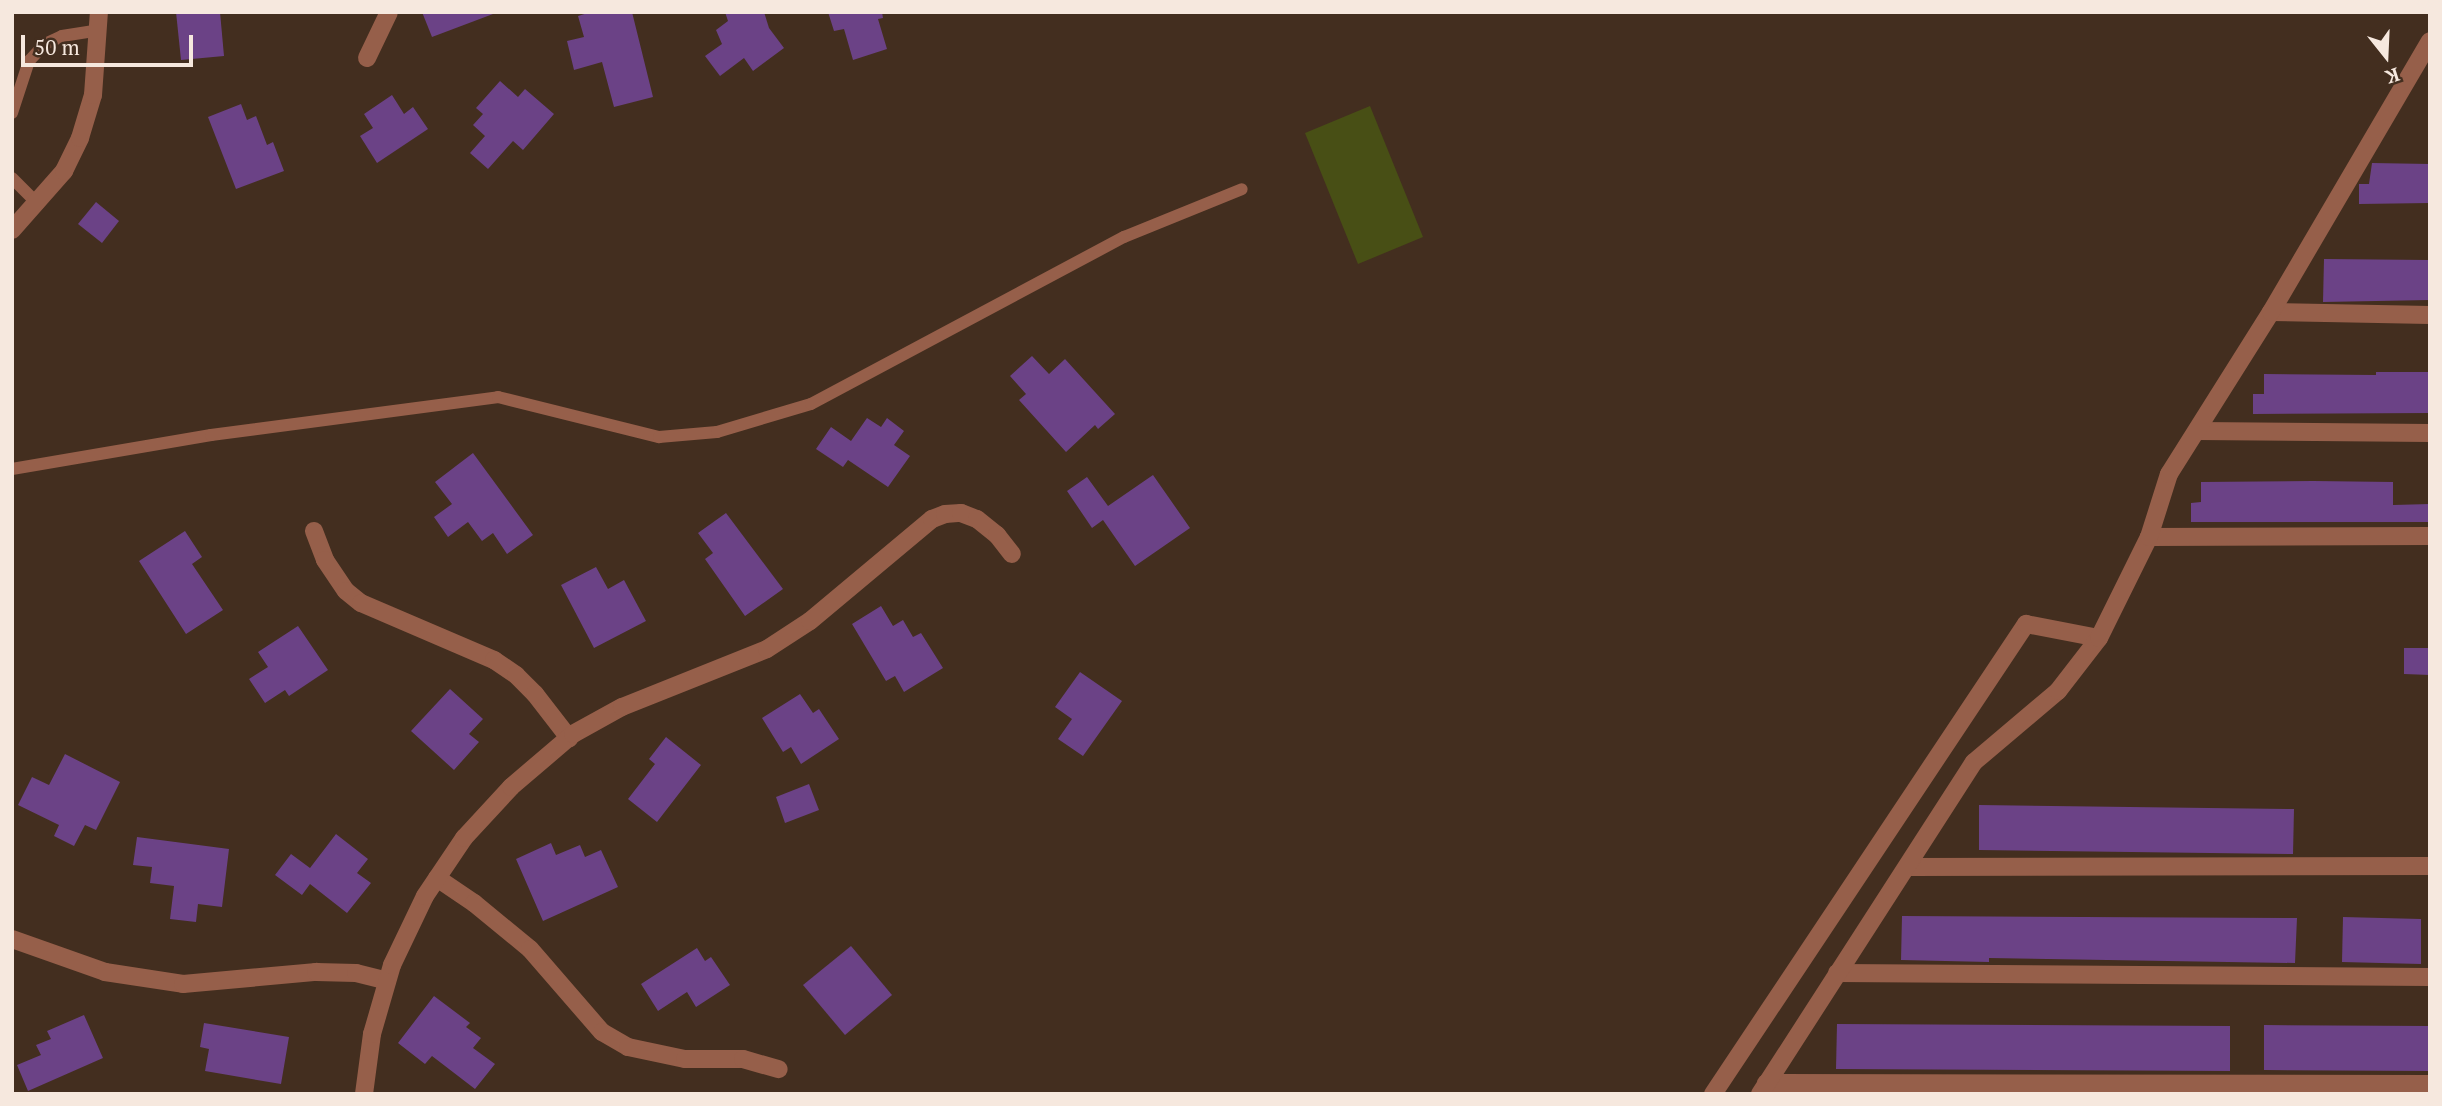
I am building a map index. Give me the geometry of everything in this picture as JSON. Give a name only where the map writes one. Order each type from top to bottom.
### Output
[{"type":"street","points":[[367,58],[389,12]]},
{"type":"street","points":[[12,230],[38,204],[64,171],[80,138],[93,95],[99,21]]},
{"type":"street","points":[[1763,1088],[1974,762],[2058,691],[2099,638],[2149,537],[2169,474],[2271,312],[2430,41]]},
{"type":"street","points":[[2271,312],[2430,316]]},
{"type":"street","points":[[2198,431],[2430,433]]},
{"type":"street","points":[[364,1094],[372,1034],[392,965],[437,878],[464,838],[511,787],[569,738],[622,708],[767,649],[810,621],[932,519],[945,513],[961,513],[976,519],[997,535],[1012,554]]},
{"type":"street","points":[[314,531],[333,576],[346,592],[361,603],[505,667],[535,694],[569,738]]},
{"type":"street","points":[[2149,537],[2430,536]]},
{"type":"street","points":[[1713,1094],[2026,624],[2099,638]]},
{"type":"street","points":[[1907,867],[2430,866]]},
{"type":"street","points":[[437,878],[474,903],[530,949],[602,1032],[628,1047],[685,1059],[743,1059],[779,1069]]},
{"type":"street","points":[[12,939],[105,972],[183,984],[316,972],[356,973],[387,981]]},
{"type":"street","points":[[1838,973],[2430,977]]},
{"type":"street","points":[[1763,1088],[2430,1084]]},
{"type":"lane","points":[[12,113],[29,61],[46,44],[99,21]]},
{"type":"lane","points":[[12,178],[38,204]]},
{"type":"lane","points":[[12,469],[211,435],[498,397],[659,437],[717,432],[811,404],[1124,237],[1242,190]]},
{"type":"green space","points":[[1370,106],[1423,237],[1358,264],[1305,133]]},
{"type":"building","points":[[176,12],[220,12],[224,56],[181,60]]},
{"type":"building","points":[[422,12],[493,12],[493,14],[432,37]]},
{"type":"building","points":[[591,12],[632,12],[653,97],[614,107],[602,62],[574,70],[567,41],[584,37],[578,16]]},
{"type":"building","points":[[725,12],[764,12],[769,28],[784,48],[753,71],[744,58],[720,76],[705,56],[722,44],[716,30],[728,21]]},
{"type":"building","points":[[828,12],[882,12],[883,18],[878,19],[887,49],[853,60],[844,29],[834,31]]},
{"type":"building","points":[[500,81],[518,97],[525,89],[554,114],[523,150],[513,141],[488,169],[470,153],[485,136],[473,125],[483,114],[476,108]]},
{"type":"building","points":[[392,95],[404,114],[413,107],[428,129],[377,163],[360,136],[373,128],[364,114]]},
{"type":"building","points":[[241,104],[247,120],[256,116],[267,145],[273,142],[284,171],[236,189],[208,117]]},
{"type":"building","points":[[2372,163],[2430,164],[2430,203],[2359,204],[2359,184],[2369,184]]},
{"type":"building","points":[[96,202],[119,221],[102,243],[78,224]]},
{"type":"building","points":[[2324,259],[2430,260],[2430,300],[2323,302]]},
{"type":"building","points":[[1032,356],[1049,374],[1065,359],[1115,414],[1098,429],[1095,425],[1066,452],[1019,400],[1026,394],[1010,376]]},
{"type":"building","points":[[2376,372],[2430,372],[2430,413],[2253,414],[2253,394],[2264,394],[2264,374],[2376,375]]},
{"type":"building","points":[[867,418],[881,427],[887,418],[904,431],[894,445],[910,456],[888,487],[848,460],[843,467],[816,449],[831,427],[851,441]]},
{"type":"building","points":[[473,453],[533,535],[507,554],[493,533],[482,541],[468,522],[448,537],[434,517],[452,504],[435,482]]},
{"type":"building","points":[[1153,475],[1190,528],[1135,566],[1103,520],[1092,528],[1067,491],[1087,477],[1108,506]]},
{"type":"building","points":[[2201,482],[2393,482],[2393,505],[2430,504],[2430,522],[2191,522],[2191,503],[2201,502]]},
{"type":"building","points":[[726,513],[783,589],[745,616],[705,559],[713,553],[698,533]]},
{"type":"building","points":[[185,531],[202,557],[192,564],[223,610],[186,634],[139,561]]},
{"type":"building","points":[[596,567],[608,589],[624,580],[646,621],[594,648],[561,585]]},
{"type":"building","points":[[881,606],[893,626],[903,620],[913,637],[921,633],[943,668],[904,692],[895,676],[886,681],[852,624]]},
{"type":"building","points":[[298,626],[328,670],[289,696],[285,690],[265,703],[249,679],[268,667],[258,652]]},
{"type":"building","points":[[2404,648],[2430,648],[2430,675],[2404,674]]},
{"type":"building","points":[[1080,672],[1122,701],[1083,756],[1058,739],[1072,719],[1055,707]]},
{"type":"building","points":[[450,689],[483,719],[469,734],[479,742],[454,770],[411,731]]},
{"type":"building","points":[[800,694],[813,713],[819,709],[839,739],[801,764],[791,747],[783,752],[762,718]]},
{"type":"building","points":[[666,737],[701,765],[657,822],[628,799],[655,764],[649,759]]},
{"type":"building","points":[[65,754],[120,782],[96,830],[85,825],[74,846],[54,836],[59,825],[18,805],[32,777],[49,785]]},
{"type":"building","points":[[809,784],[819,810],[785,823],[776,797]]},
{"type":"building","points":[[1979,805],[2294,809],[2293,854],[1979,850]]},
{"type":"building","points":[[336,834],[368,859],[357,873],[371,883],[347,913],[310,884],[302,895],[275,875],[291,854],[310,868]]},
{"type":"building","points":[[137,837],[229,849],[222,907],[198,904],[196,922],[170,919],[174,886],[150,883],[152,867],[133,865]]},
{"type":"building","points":[[551,843],[556,855],[580,845],[585,857],[601,850],[618,887],[543,921],[516,859]]},
{"type":"building","points":[[1902,916],[2297,918],[2295,963],[1989,958],[1989,962],[1901,960]]},
{"type":"building","points":[[2343,917],[2421,919],[2421,964],[2342,962]]},
{"type":"building","points":[[851,946],[892,995],[845,1035],[803,985]]},
{"type":"building","points":[[697,948],[705,961],[711,957],[730,985],[696,1007],[687,992],[658,1011],[641,984]]},
{"type":"building","points":[[434,996],[470,1023],[466,1027],[481,1038],[473,1048],[495,1064],[475,1089],[432,1056],[425,1064],[398,1043]]},
{"type":"building","points":[[84,1015],[103,1058],[28,1091],[17,1065],[41,1055],[36,1045],[51,1039],[47,1031]]},
{"type":"building","points":[[204,1023],[289,1037],[281,1084],[205,1071],[209,1049],[200,1047]]},
{"type":"building","points":[[1837,1024],[2230,1026],[2230,1071],[1836,1069]]},
{"type":"building","points":[[2264,1025],[2430,1026],[2430,1071],[2264,1070]]}]
